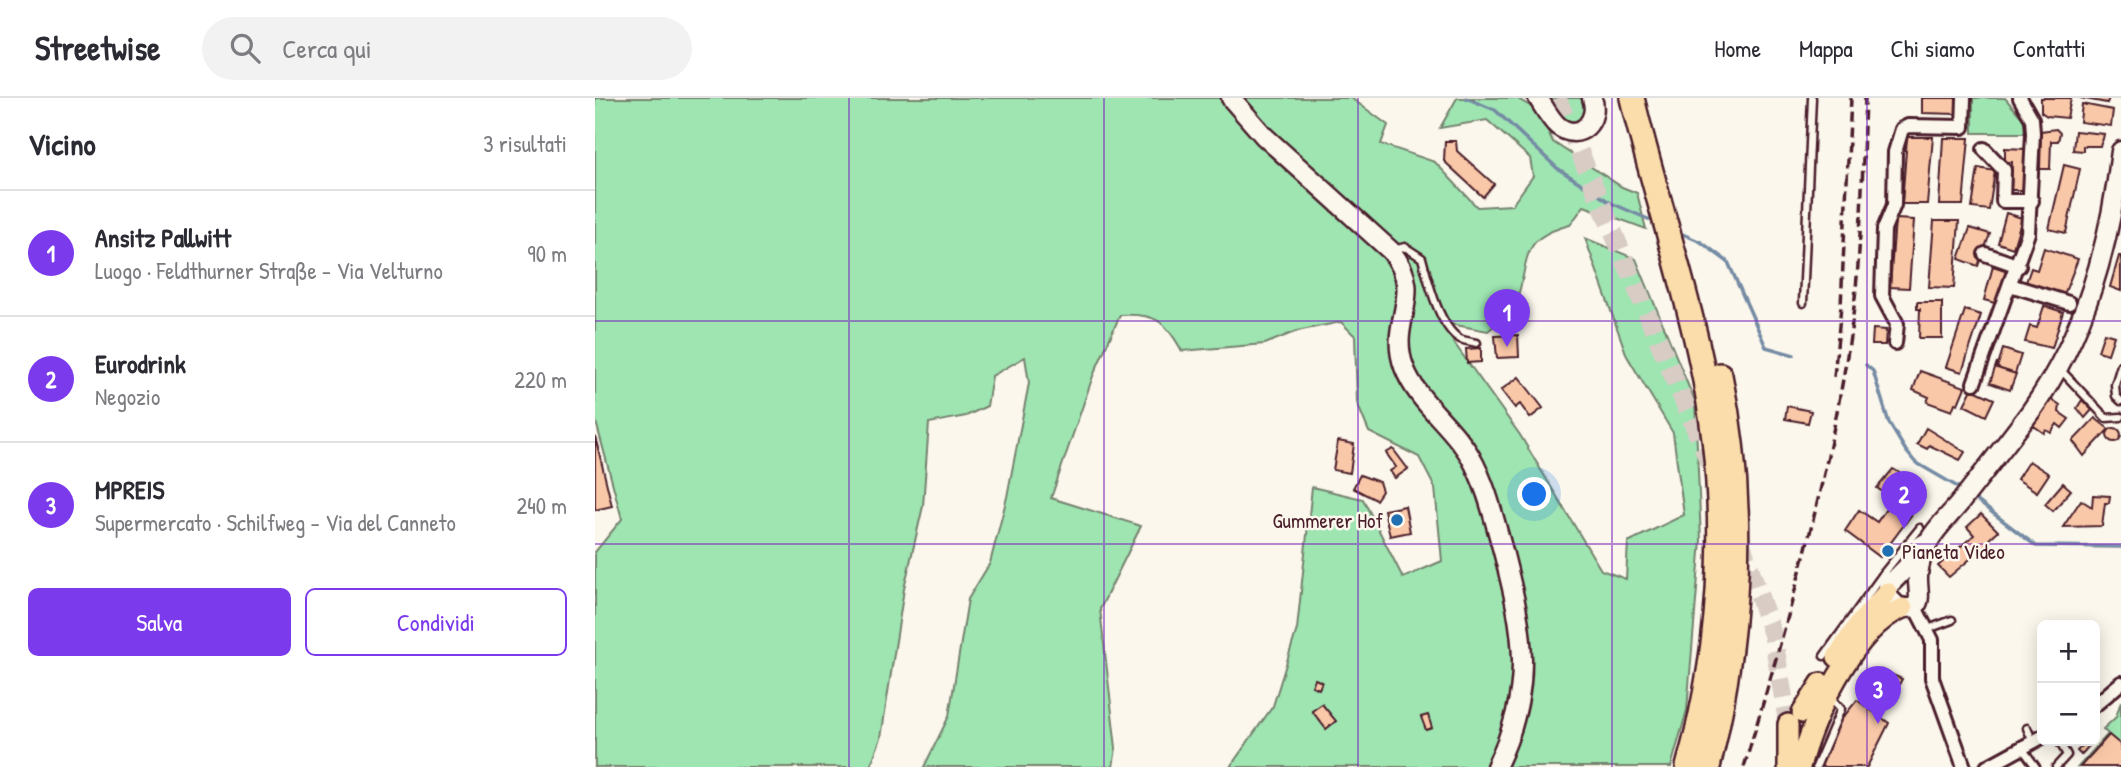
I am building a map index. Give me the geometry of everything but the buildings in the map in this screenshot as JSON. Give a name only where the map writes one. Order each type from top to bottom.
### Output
[{"type":"highway","points":[[1632,98],[1665,196],[1723,390],[1737,505],[1735,627],[1720,721],[1708,767]]},
{"type":"highway","points":[[1647,98],[1665,196]]},
{"type":"highway","points":[[1678,245],[1708,395],[1719,510],[1719,584],[1712,655],[1688,767]]},
{"type":"main road","points":[[1788,767],[1795,718],[1858,625],[1896,581]]},
{"type":"main road","points":[[1800,767],[1812,725],[1827,696],[1876,624],[1909,607]]},
{"type":"street","points":[[1231,98],[1264,136],[1401,263],[1408,282],[1399,333],[1404,368],[1468,454],[1485,486],[1519,613],[1524,643],[1523,687],[1518,712],[1496,767]]},
{"type":"street","points":[[1538,98],[1558,126],[1571,131],[1584,130],[1593,121],[1595,107],[1592,98]]},
{"type":"street","points":[[1895,343],[1897,324],[1882,296],[1884,229],[1894,205],[1895,152],[1902,129],[1908,126],[1963,127],[1964,98]]},
{"type":"street","points":[[1974,383],[2019,266],[2028,233],[2032,201],[2032,119],[2020,98]]},
{"type":"street","points":[[1983,149],[2004,170],[2003,201],[2032,201]]},
{"type":"street","points":[[1965,767],[1932,678],[1932,640],[1928,629],[1909,607],[1893,605],[1896,581],[1924,535],[1958,505],[2032,408],[2058,367],[2082,317],[2099,267],[2111,222],[2121,151]]},
{"type":"street","points":[[1985,254],[2019,266]]},
{"type":"street","points":[[2010,285],[2069,303]]},
{"type":"street","points":[[1896,581],[1920,597],[1909,607]]},
{"type":"street","points":[[2100,701],[2121,683]]},
{"type":"street","points":[[1987,767],[2033,742]]},
{"type":"lane","points":[[1803,303],[1812,98]]},
{"type":"lane","points":[[1391,251],[1405,247],[1422,258],[1430,289],[1447,325],[1460,339],[1477,343]]},
{"type":"lane","points":[[2121,366],[2115,385],[2116,396],[2121,401]]},
{"type":"lane","points":[[2058,367],[2106,418],[2121,417]]},
{"type":"lane","points":[[1824,656],[1896,581],[1924,535]]},
{"type":"lane","points":[[1928,629],[1952,620]]},
{"type":"lane","points":[[1816,767],[1841,709],[1827,696]]},
{"type":"lane","points":[[2027,728],[2033,742],[2036,767]]},
{"type":"lane","points":[[2056,767],[2067,755],[2062,746]]},
{"type":"green space","points":[[595,98],[1351,98],[1388,125],[1381,144],[1435,162],[1477,207],[1512,205],[1533,176],[1530,158],[1487,120],[1440,128],[1457,98],[1516,98],[1539,111],[1553,142],[1622,187],[1637,193],[1646,229],[1584,206],[1570,225],[1541,237],[1533,245],[1513,308],[1488,331],[1439,322],[1520,435],[1601,570],[1626,579],[1628,542],[1684,515],[1673,433],[1627,356],[1585,238],[1636,259],[1695,402],[1701,540],[1687,710],[1671,767],[1230,767],[1273,706],[1297,629],[1312,487],[1363,499],[1403,578],[1442,561],[1435,488],[1419,457],[1369,432],[1357,403],[1355,336],[1341,322],[1297,331],[1265,344],[1182,351],[1170,332],[1158,321],[1142,315],[1120,315],[1093,376],[1051,498],[1141,526],[1100,609],[1116,748],[1113,767],[924,767],[949,716],[968,599],[990,563],[1007,497],[1029,383],[1025,357],[992,376],[987,406],[966,416],[929,423],[923,506],[904,589],[881,738],[870,767],[595,767],[595,552],[622,519],[595,418]]},
{"type":"green space","points":[[1546,98],[1584,98],[1587,112],[1577,122],[1565,120]]},
{"type":"green space","points":[[1973,98],[2005,98],[2024,120],[2026,133],[1973,133]]},
{"type":"green space","points":[[2121,701],[2121,767],[2078,767],[2100,746],[2108,734],[2103,729],[2116,717]]},
{"type":"waterway","points":[[1466,98],[1495,110],[1557,168],[1611,203],[1655,222]]},
{"type":"waterway","points":[[1678,232],[1701,242],[1728,262],[1766,347],[1794,355]]},
{"type":"waterway","points":[[1866,365],[1873,371],[1889,423],[1906,451],[1915,462],[1963,490]]},
{"type":"waterway","points":[[1972,497],[2036,546],[2121,547]]},
{"type":"tunnel","points":[[1557,98],[1711,466]]},
{"type":"tunnel","points":[[1740,540],[1773,636],[1788,724]]},
{"type":"railway","points":[[1834,377],[1841,306],[1851,98]]},
{"type":"railway","points":[[1744,767],[1805,551],[1842,386],[1857,273],[1865,98]]},
{"type":"place","name":"Ansitz Pallwitt","points":[[1507,347]]},
{"type":"place","name":"Gummerer Hof","points":[[1397,520]]},
{"type":"place","name":"Eurodrink","points":[[1904,529]]},
{"type":"place","name":"Pianeta Video","points":[[1888,551]]},
{"type":"place","name":"MPREIS","points":[[1878,724]]}]
